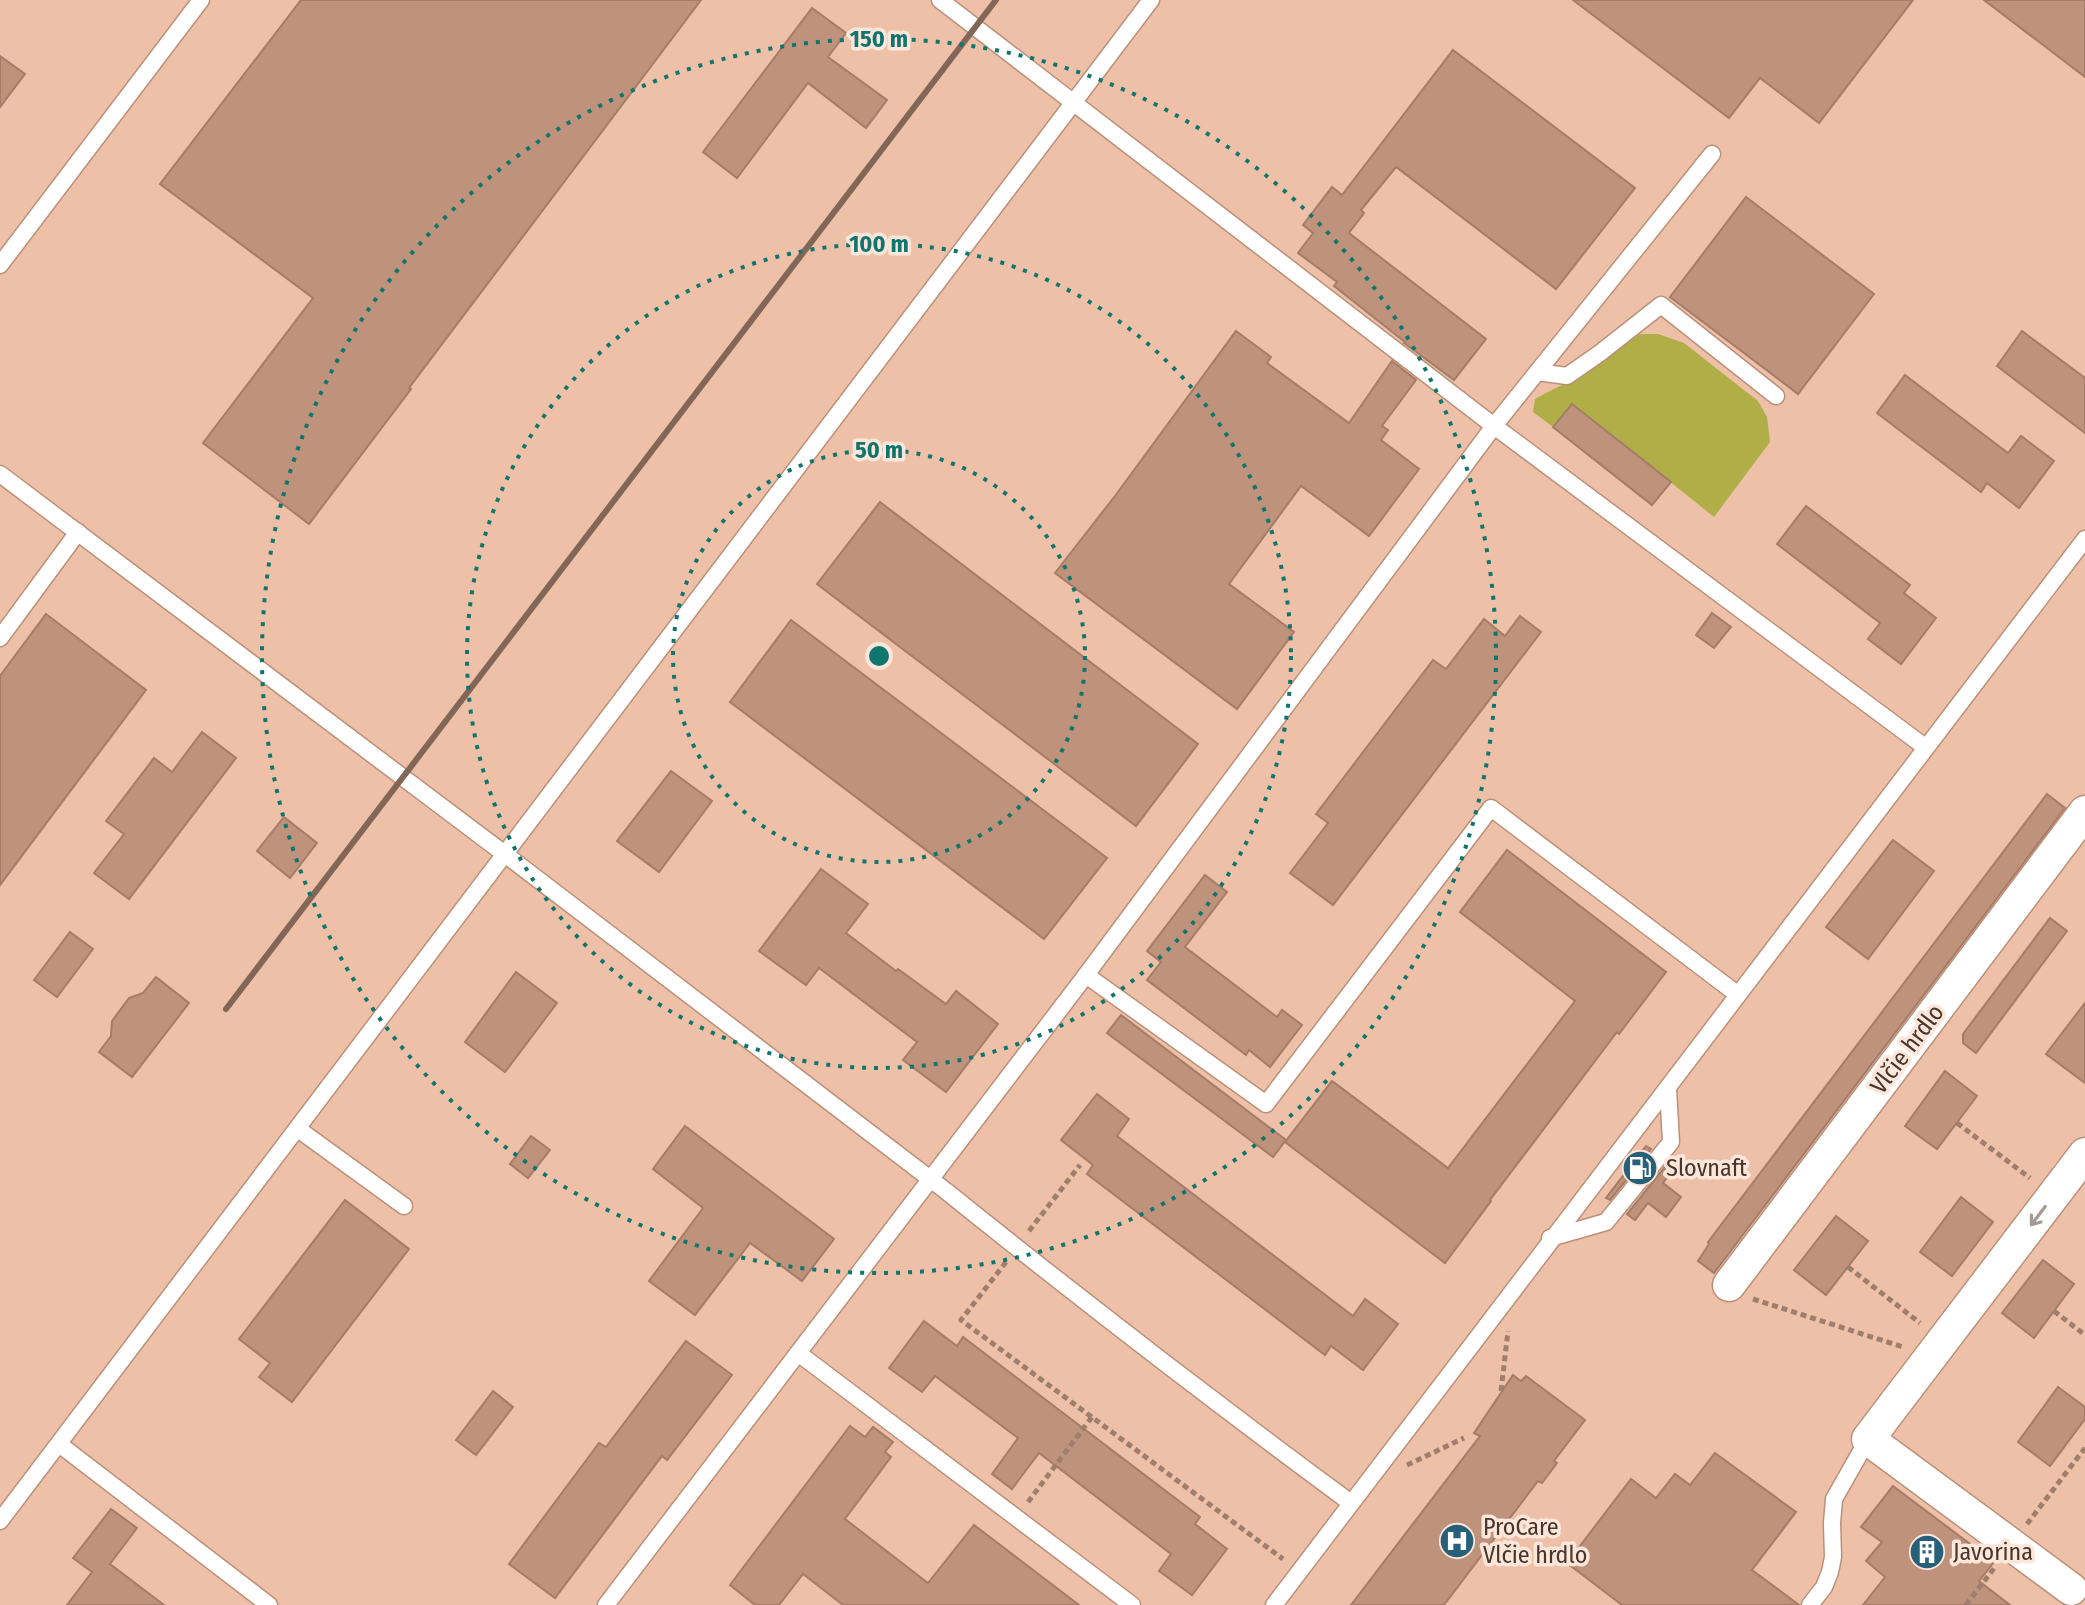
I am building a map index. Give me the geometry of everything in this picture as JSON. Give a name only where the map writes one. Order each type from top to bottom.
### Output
[{"type":"street","name":"Vlčie hrdlo","points":[[1729,1285],[2085,812]]},
{"type":"street","points":[[2072,1588],[1868,1439],[2085,1154]]},
{"type":"lane","points":[[0,265],[201,0]]},
{"type":"lane","points":[[940,0],[1494,426],[1925,747]]},
{"type":"lane","points":[[0,1521],[1151,0]]},
{"type":"lane","points":[[606,1605],[1086,975],[1494,426],[1712,154]]},
{"type":"lane","points":[[1537,372],[1567,376],[1661,305],[1776,396]]},
{"type":"lane","points":[[0,474],[506,855],[1351,1503]]},
{"type":"lane","points":[[0,638],[78,532]]},
{"type":"lane","points":[[1274,1605],[1550,1238],[1668,1088],[2085,539]]},
{"type":"lane","points":[[1086,975],[1266,1104],[1491,808],[1737,994]]},
{"type":"lane","points":[[1550,1238],[1606,1222],[1671,1142],[1668,1088]]},
{"type":"lane","points":[[298,1129],[404,1206]]},
{"type":"lane","points":[[798,1353],[1132,1605]]},
{"type":"lane","points":[[1810,1605],[1824,1587],[1830,1572],[1834,1499],[1868,1439]]},
{"type":"lane","points":[[59,1444],[269,1605]]},
{"type":"path","points":[[1957,1123],[2054,1195]]},
{"type":"path","points":[[1080,1165],[961,1320],[1300,1571]]},
{"type":"path","points":[[1848,1267],[1937,1348]]},
{"type":"path","points":[[1729,1285],[1756,1301],[1937,1348]]},
{"type":"path","points":[[1501,1391],[1514,1286]]},
{"type":"path","points":[[2054,1311],[2085,1335]]},
{"type":"path","points":[[1016,1518],[1092,1417]]},
{"type":"path","points":[[1366,1484],[1464,1438]]},
{"type":"path","points":[[2011,1545],[2085,1448]]},
{"type":"path","points":[[1966,1605],[1982,1583]]},
{"type":"shaded area","points":[[1640,334],[1658,334],[1684,343],[1758,401],[1767,417],[1770,442],[1714,517],[1573,404],[1553,427],[1533,412],[1535,399],[1587,372]]},
{"type":"building","points":[[301,0],[701,0],[309,524],[203,443],[313,298],[160,184]]},
{"type":"building","points":[[1573,0],[1913,0],[1819,123],[1760,78],[1729,118]]},
{"type":"building","points":[[1984,0],[2085,0],[2085,77]]},
{"type":"building","points":[[812,8],[846,33],[828,57],[887,100],[866,128],[808,83],[737,178],[703,152]]},
{"type":"building","points":[[1453,50],[1635,188],[1556,289],[1396,167],[1361,210],[1364,213],[1349,233],[1486,339],[1454,380],[1404,343],[1334,286],[1337,282],[1298,253],[1313,233],[1303,225],[1332,187],[1342,195]]},
{"type":"building","points":[[0,56],[25,74],[0,107]]},
{"type":"building","points":[[1746,197],[1874,294],[1798,394],[1670,297]]},
{"type":"building","points":[[1236,331],[1271,357],[1267,363],[1349,423],[1392,361],[1416,380],[1382,426],[1388,430],[1381,440],[1419,469],[1369,536],[1301,486],[1229,584],[1294,632],[1237,709],[1055,573]]},
{"type":"building","points":[[2022,331],[2085,378],[2085,433],[1997,366]]},
{"type":"building","points":[[1905,375],[2008,453],[2021,436],[2054,461],[2019,508],[1987,483],[1981,492],[1877,413]]},
{"type":"building","points":[[1572,404],[1671,482],[1652,505],[1553,427]]},
{"type":"building","points":[[880,502],[1198,744],[1136,826],[817,584]]},
{"type":"building","points":[[1806,506],[1910,585],[1904,593],[1936,618],[1901,664],[1868,639],[1880,623],[1777,544]]},
{"type":"building","points":[[1712,613],[1731,627],[1714,648],[1696,635]]},
{"type":"building","points":[[46,614],[146,690],[0,885],[0,676]]},
{"type":"building","points":[[1520,616],[1541,632],[1333,905],[1290,873],[1328,823],[1316,814],[1433,660],[1446,669],[1484,619],[1505,636]]},
{"type":"building","points":[[791,620],[1107,858],[1044,939],[730,702]]},
{"type":"building","points":[[202,732],[236,758],[129,899],[94,873],[124,834],[106,821],[154,758],[172,772]]},
{"type":"building","points":[[671,771],[712,801],[659,872],[617,841]]},
{"type":"building","points":[[2047,794],[2065,808],[1714,1273],[1698,1261],[1708,1242]]},
{"type":"building","points":[[284,817],[317,843],[290,878],[257,851]]},
{"type":"building","points":[[1893,840],[1934,871],[1868,959],[1826,927]]},
{"type":"building","points":[[1507,850],[1666,972],[1619,1034],[1617,1032],[1445,1263],[1285,1142],[1332,1081],[1448,1168],[1575,1001],[1460,912]]},
{"type":"building","points":[[821,869],[868,904],[846,933],[946,1004],[956,991],[998,1024],[946,1092],[903,1060],[917,1042],[819,968],[806,985],[759,951]]},
{"type":"building","points":[[1205,875],[1227,892],[1185,947],[1277,1017],[1282,1010],[1302,1025],[1270,1067],[1249,1050],[1246,1055],[1147,980],[1161,962],[1147,951]]},
{"type":"building","points":[[2050,918],[2067,931],[1976,1053],[1963,1043],[1963,1034]]},
{"type":"building","points":[[70,932],[93,949],[57,997],[34,980]]},
{"type":"building","points":[[516,972],[557,1003],[505,1072],[465,1042]]},
{"type":"building","points":[[156,977],[189,1003],[132,1077],[99,1052],[111,1036],[112,1021],[129,998],[143,993]]},
{"type":"building","points":[[2085,1003],[2085,1083],[2046,1054]]},
{"type":"building","points":[[1121,1015],[1286,1140],[1273,1157],[1107,1033]]},
{"type":"building","points":[[1945,1071],[1977,1096],[1937,1149],[1905,1126]]},
{"type":"building","points":[[1097,1094],[1129,1119],[1117,1136],[1353,1316],[1365,1299],[1398,1324],[1363,1370],[1331,1346],[1325,1355],[1087,1174],[1093,1165],[1061,1140]]},
{"type":"building","points":[[685,1126],[834,1239],[802,1281],[750,1243],[695,1315],[649,1281],[703,1208],[653,1169]]},
{"type":"building","points":[[531,1136],[550,1150],[528,1178],[510,1164]]},
{"type":"building","points":[[1646,1146],[1651,1149],[1610,1200],[1606,1198]]},
{"type":"building","points":[[1668,1163],[1675,1167],[1663,1183],[1681,1197],[1666,1217],[1648,1203],[1635,1220],[1627,1214]]},
{"type":"building","points":[[1961,1197],[1993,1222],[1952,1276],[1920,1252]]},
{"type":"building","points":[[345,1200],[409,1249],[292,1402],[259,1377],[270,1363],[239,1339]]},
{"type":"building","points":[[1836,1216],[1868,1241],[1826,1295],[1794,1270]]},
{"type":"building","points":[[2043,1260],[2074,1284],[2034,1338],[2002,1313]]},
{"type":"building","points":[[924,1321],[957,1346],[963,1337],[1200,1517],[1195,1524],[1227,1549],[1192,1595],[1159,1571],[1171,1554],[1039,1453],[1012,1489],[992,1474],[1018,1438],[935,1376],[922,1392],[889,1368]]},
{"type":"building","points":[[686,1341],[732,1375],[667,1460],[662,1456],[555,1598],[509,1564],[599,1443],[606,1447]]},
{"type":"building","points":[[1513,1375],[1521,1381],[1526,1376],[1585,1420],[1554,1461],[1557,1463],[1542,1483],[1538,1481],[1444,1605],[1351,1605],[1480,1436],[1474,1433]]},
{"type":"building","points":[[2058,1387],[2085,1407],[2085,1419],[2050,1466],[2018,1442]]},
{"type":"building","points":[[493,1391],[513,1407],[476,1455],[456,1440]]},
{"type":"building","points":[[850,1426],[865,1437],[873,1427],[893,1442],[885,1452],[891,1457],[845,1519],[928,1583],[974,1525],[1079,1605],[843,1605],[803,1574],[779,1605],[755,1605],[730,1585]]},
{"type":"building","points":[[1715,1453],[1796,1512],[1752,1570],[1799,1605],[1622,1605],[1567,1563],[1631,1479],[1656,1498],[1675,1474],[1690,1485]]},
{"type":"building","name":"Javorina","points":[[1893,1486],[1994,1562],[1979,1581],[2010,1605],[1863,1605],[1885,1577],[1866,1561],[1882,1542],[1861,1527]]},
{"type":"building","points":[[111,1509],[137,1528],[110,1564],[164,1605],[67,1605],[92,1572],[73,1558]]},
{"type":"railway","points":[[226,1009],[996,0]]},
{"type":"place","name":"Slovnaft","points":[[1640,1168]]},
{"type":"place","name":"ProCare Vlčie hrdlo","points":[[1457,1541]]},
{"type":"place","name":"Javorina","points":[[1927,1552]]}]
